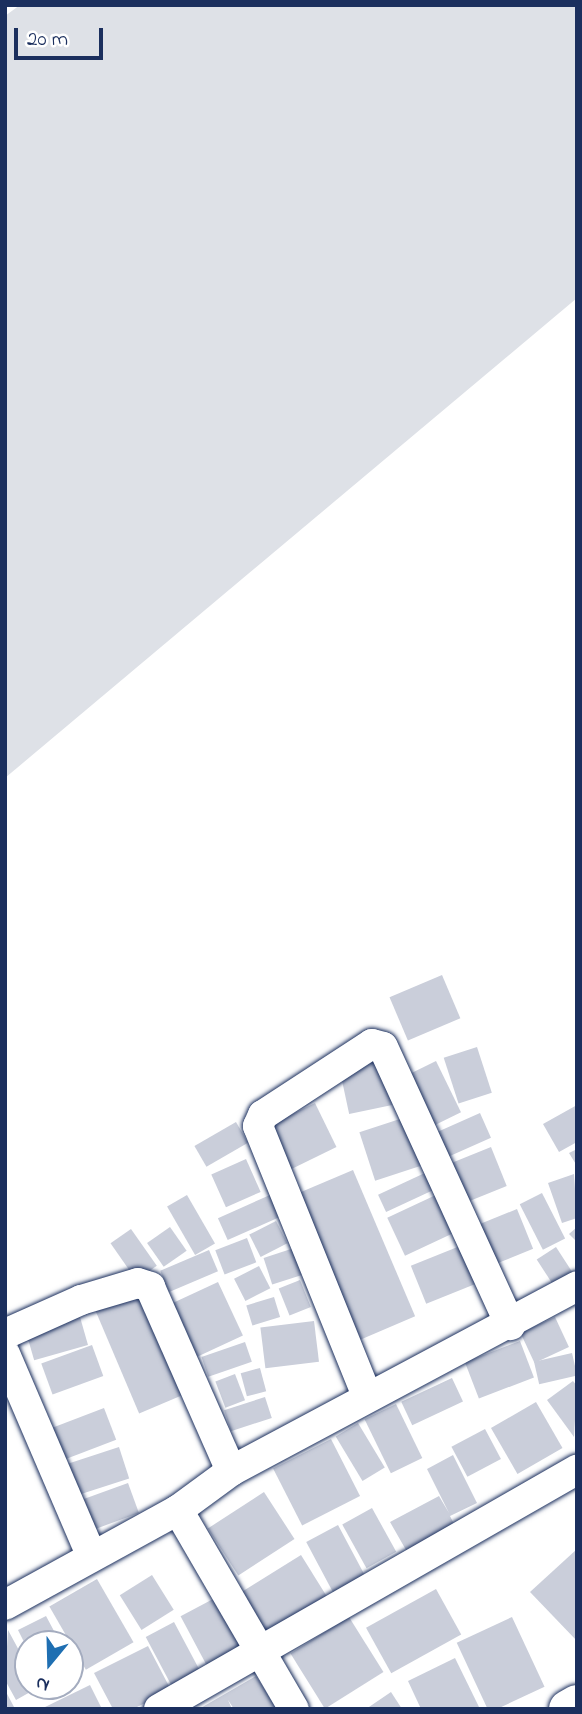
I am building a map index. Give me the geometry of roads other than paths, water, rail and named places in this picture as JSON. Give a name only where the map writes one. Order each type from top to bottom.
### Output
[{"type":"street","points":[[367,1396],[258,1125],[263,1115],[372,1044],[383,1047],[510,1325]]},
{"type":"street","points":[[5,1334],[81,1300],[138,1283],[150,1287],[230,1471]]},
{"type":"street","points":[[5,1605],[91,1555],[178,1510],[230,1471],[367,1396],[510,1325],[577,1286]]},
{"type":"street","points":[[5,1354],[91,1555]]},
{"type":"street","points":[[159,1709],[577,1470]]},
{"type":"street","points":[[178,1510],[294,1709]]},
{"type":"street","points":[[568,1709],[577,1704]]}]
